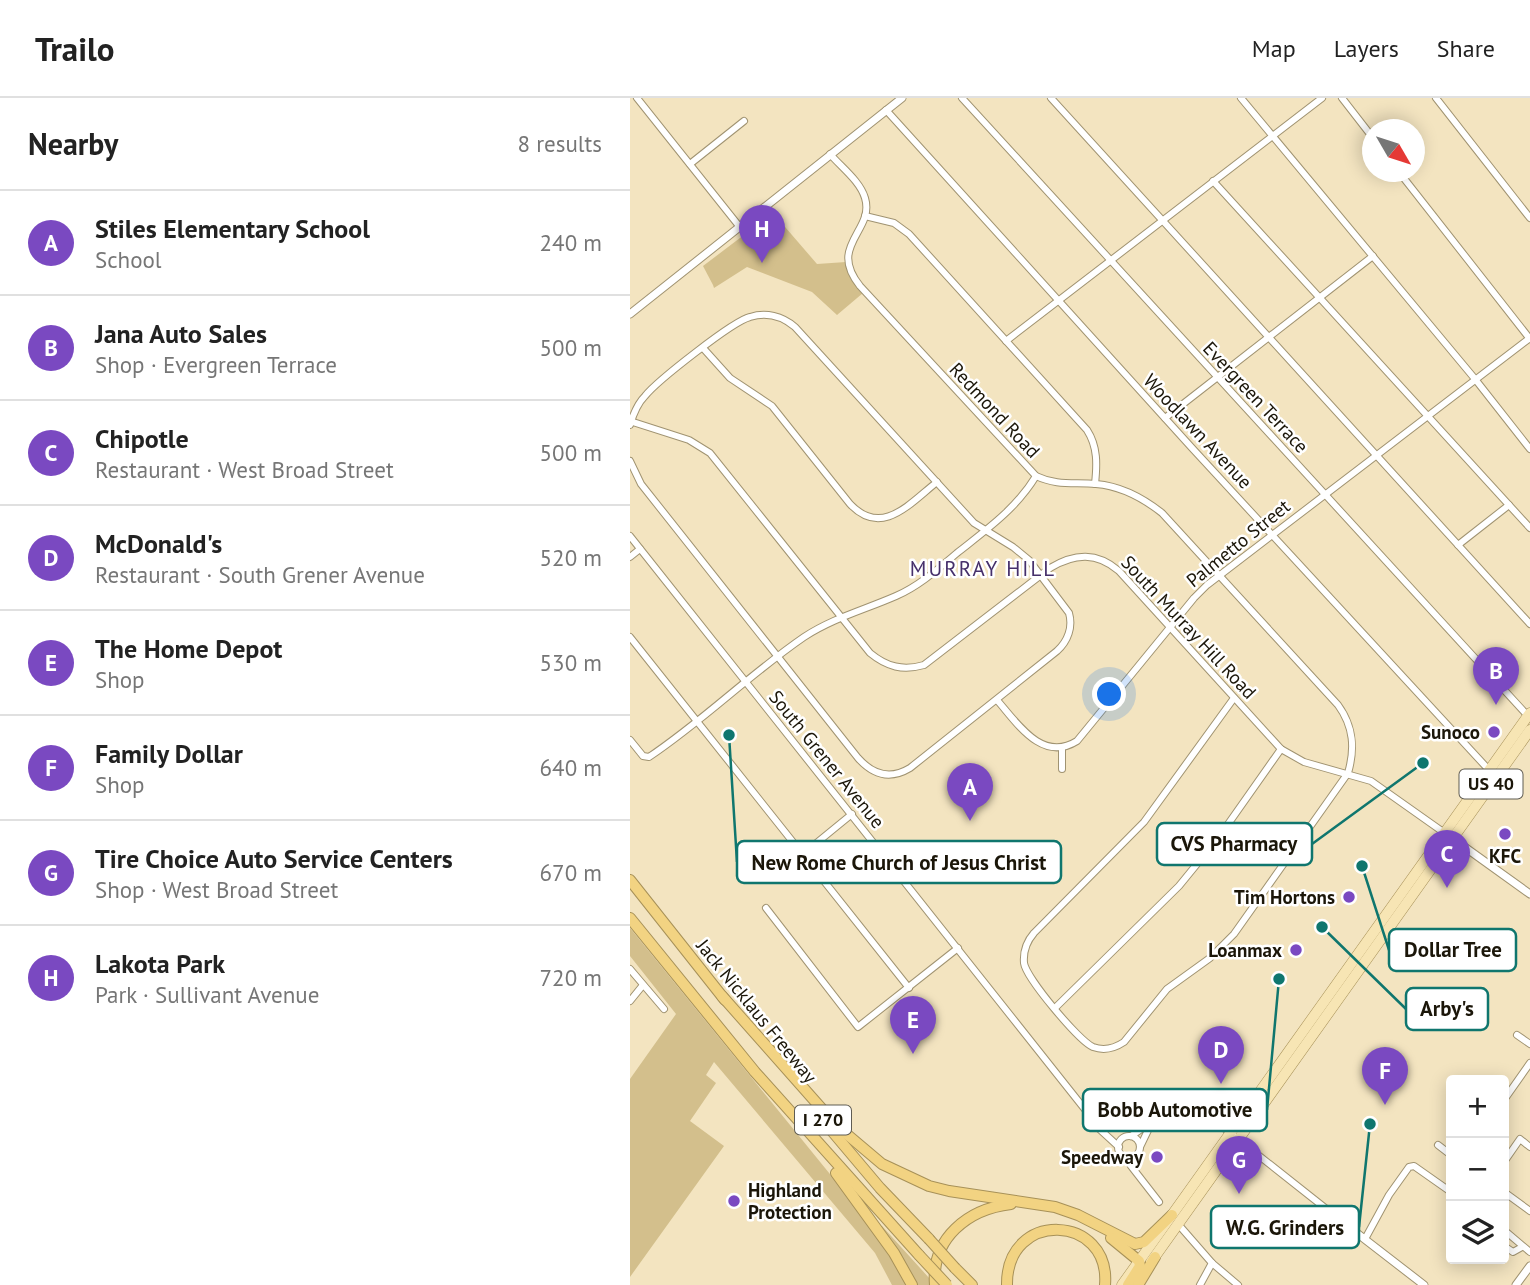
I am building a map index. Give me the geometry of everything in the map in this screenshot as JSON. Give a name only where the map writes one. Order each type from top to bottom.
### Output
[{"type":"highway","name":"Jack Nicklaus Freeway","points":[[630,880],[872,1178],[972,1285]]},
{"type":"highway","name":"Jack Nicklaus Freeway","points":[[630,918],[755,1072],[947,1285]]},
{"type":"highway","points":[[722,996],[837,1126],[882,1164],[905,1176],[939,1189],[1055,1207],[1139,1244],[1148,1239],[1158,1226],[1175,1220]]},
{"type":"highway","points":[[755,1072],[839,1177],[894,1253],[912,1285]]},
{"type":"highway","points":[[934,1285],[936,1260],[941,1248],[951,1232],[966,1218],[995,1207],[1028,1203]]},
{"type":"highway","points":[[1093,1223],[1139,1261],[1140,1266],[1128,1285]]},
{"type":"highway","points":[[1007,1285],[1009,1265],[1017,1248],[1029,1237],[1052,1229],[1070,1231],[1091,1244],[1104,1268],[1105,1285]]},
{"type":"highway","points":[[1136,1285],[1155,1257]]},
{"type":"main road","name":"US 40","points":[[1122,1285],[1175,1220],[1448,835],[1489,770],[1529,715]]},
{"type":"main road","name":"US 40","points":[[1234,1136],[1304,1047],[1304,1042],[1363,947],[1530,730]]},
{"type":"main road","name":"US 40","points":[[1155,1257],[1175,1220]]},
{"type":"street","points":[[637,98],[740,226]]},
{"type":"street","points":[[630,314],[902,98]]},
{"type":"street","name":"Evergreen Terrace","points":[[962,98],[1529,715]]},
{"type":"street","points":[[1051,98],[1530,624]]},
{"type":"street","points":[[1241,98],[1530,449]]},
{"type":"street","points":[[1006,341],[1322,98]]},
{"type":"street","points":[[1342,98],[1362,124]]},
{"type":"street","points":[[1436,98],[1530,218]]},
{"type":"street","name":"Woodlawn Avenue","points":[[886,110],[1489,770]]},
{"type":"street","points":[[690,164],[744,121]]},
{"type":"street","points":[[830,154],[861,190],[866,205],[865,216],[894,223],[909,234],[1092,438],[1097,466],[1095,484]]},
{"type":"street","points":[[1213,181],[1530,528]]},
{"type":"street","points":[[1407,182],[1530,339]]},
{"type":"street","name":"Redmond Road","points":[[865,216],[849,251],[850,267],[857,282],[1036,476],[1056,484],[1095,484],[1126,492],[1154,507],[1167,518],[1342,711],[1352,738],[1348,773]]},
{"type":"street","points":[[1165,418],[1373,256]]},
{"type":"street","points":[[630,422],[645,395],[738,321],[766,314],[782,318],[796,327],[984,531],[1020,552],[1042,575],[1069,613],[1069,632],[1057,651],[909,768],[886,775],[868,768],[641,484],[630,461]]},
{"type":"street","name":"Palmetto Street","points":[[1062,749],[1071,746],[1083,736],[1194,598],[1219,575],[1530,339]]},
{"type":"street","points":[[703,348],[730,378],[772,407],[846,499],[865,516],[885,518],[897,513],[937,482]]},
{"type":"street","name":"South Murray Hill Road","points":[[630,422],[689,440],[710,453],[870,653],[880,661],[899,668],[916,667],[932,661],[1056,564],[1073,557],[1098,558],[1119,571],[1281,749],[1304,762],[1348,773],[1378,785],[1448,835]]},
{"type":"street","points":[[630,740],[646,758],[817,629],[841,616],[908,590],[1016,504],[1036,476]]},
{"type":"street","points":[[1458,545],[1509,505]]},
{"type":"street","name":"South Grener Avenue","points":[[630,536],[958,948],[1094,1124],[1119,1147]]},
{"type":"street","points":[[630,557],[640,549]]},
{"type":"street","points":[[630,637],[909,988]]},
{"type":"street","points":[[1234,698],[1158,804],[1129,839],[1034,933],[1026,945],[1024,955],[1028,974],[1080,1040],[1102,1049],[1115,1048],[1124,1042],[1167,989],[1210,958],[1225,943],[1348,773]]},
{"type":"street","points":[[996,700],[1038,743],[1062,749],[1062,769]]},
{"type":"street","points":[[1055,1008],[1195,868],[1281,749]]},
{"type":"street","points":[[803,854],[852,814]]},
{"type":"street","points":[[1448,835],[1530,894]]},
{"type":"street","points":[[766,908],[858,1027],[958,948]]},
{"type":"street","points":[[630,969],[664,1009]]},
{"type":"street","points":[[630,1001],[643,985]]},
{"type":"street","points":[[1517,1035],[1530,1044]]},
{"type":"street","points":[[1509,1093],[1530,1063]]},
{"type":"street","points":[[1159,1202],[1120,1152],[1121,1140],[1161,1113],[1178,1107],[1195,1109],[1210,1117],[1424,1285]]},
{"type":"street","points":[[1142,1179],[1136,1165],[1136,1155],[1148,1128],[1161,1113]]},
{"type":"street","points":[[1103,1132],[1136,1139],[1140,1147]]},
{"type":"street","points":[[1509,1155],[1520,1139],[1530,1147]]},
{"type":"street","points":[[1438,1145],[1446,1151]]},
{"type":"street","points":[[1126,1157],[1136,1155]]},
{"type":"street","points":[[1362,1236],[1411,1166],[1446,1189]]},
{"type":"street","points":[[1509,1196],[1530,1211]]},
{"type":"street","points":[[1175,1220],[1212,1263],[1238,1285]]},
{"type":"street","points":[[1509,1235],[1530,1252]]},
{"type":"street","points":[[1509,1248],[1513,1252],[1522,1247]]},
{"type":"street","points":[[1200,1285],[1212,1263]]},
{"type":"street","points":[[1516,1285],[1528,1272]]},
{"type":"shaded area","points":[[773,213],[817,264],[846,262],[852,280],[863,293],[837,315],[812,292],[747,267],[714,288],[703,266]]},
{"type":"shaded area","points":[[630,928],[860,1211],[910,1285],[892,1285],[875,1253],[714,1062],[706,1075],[716,1083],[690,1121],[724,1146],[630,1277],[630,1079],[676,1014],[630,956]]},
{"type":"shaded area","points":[[882,1226],[930,1279],[931,1285],[917,1285]]},
{"type":"place","name":"Lakota Park","points":[[762,263]]},
{"type":"place","name":"Jana Auto Sales","points":[[1496,705]]},
{"type":"place","name":"Sunoco","points":[[1494,732]]},
{"type":"place","name":"New Rome Church of Jesus Christ","points":[[729,735]]},
{"type":"place","name":"CVS Pharmacy","points":[[1423,763]]},
{"type":"place","name":"Stiles Elementary School","points":[[970,821]]},
{"type":"place","name":"KFC","points":[[1505,834]]},
{"type":"place","name":"Dollar Tree","points":[[1362,866]]},
{"type":"place","name":"Chipotle","points":[[1447,888]]},
{"type":"place","name":"Tim Hortons","points":[[1349,897]]},
{"type":"place","name":"Arby's","points":[[1322,927]]},
{"type":"place","name":"Loanmax","points":[[1296,950]]},
{"type":"place","name":"Bobb Automotive","points":[[1279,979]]},
{"type":"place","name":"The Home Depot","points":[[913,1054]]},
{"type":"place","name":"McDonald's","points":[[1221,1084]]},
{"type":"place","name":"Family Dollar","points":[[1385,1105]]},
{"type":"place","name":"W.G. Grinders","points":[[1370,1124]]},
{"type":"place","name":"Speedway","points":[[1157,1157]]},
{"type":"place","name":"Tire Choice Auto Service Centers","points":[[1239,1194]]},
{"type":"place","name":"Highland Protection","points":[[734,1201]]},
{"type":"district","name":"MURRAY HILL","points":[[983,569]]}]
